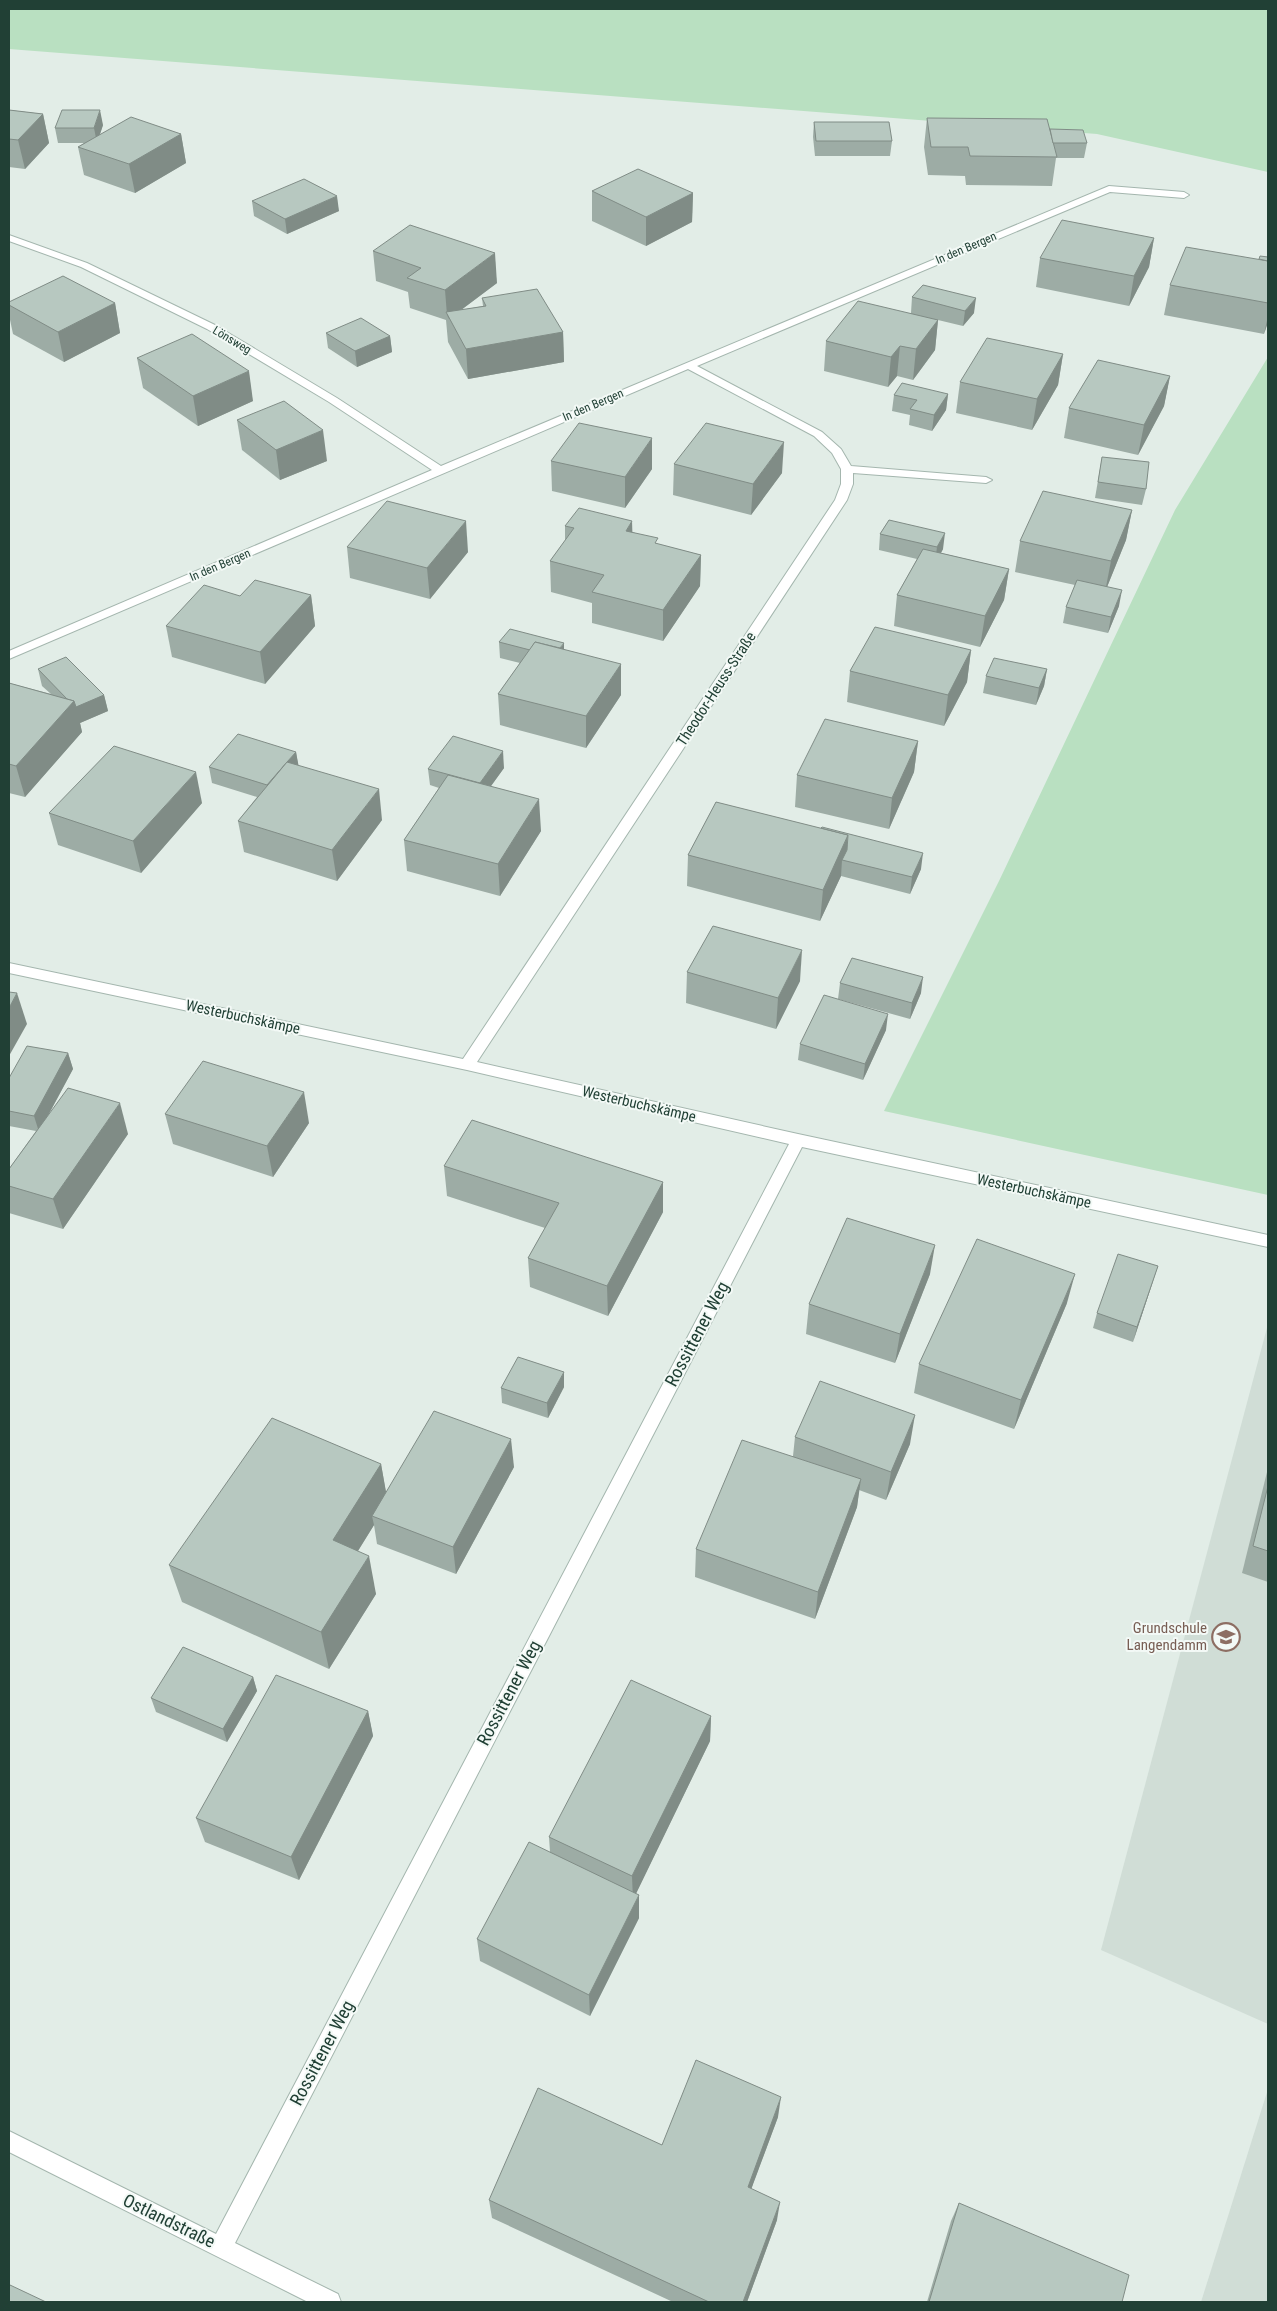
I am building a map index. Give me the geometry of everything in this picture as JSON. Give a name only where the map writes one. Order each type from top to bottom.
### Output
[{"type":"street","name":"In den Bergen","points":[[9,655],[440,470],[1109,189],[1184,195]]},
{"type":"street","name":"Lönsweg","points":[[9,238],[84,265],[211,327],[333,400],[440,470]]},
{"type":"street","points":[[688,365],[818,434],[837,451],[847,469],[986,480]]},
{"type":"street","name":"Theodor-Heuss-Straße","points":[[467,1065],[841,500],[847,484],[847,469]]},
{"type":"street","name":"Westerbuchskämpe","points":[[9,968],[467,1065],[798,1140],[1268,1240]]},
{"type":"street","name":"Rossittener Weg","points":[[221,2247],[798,1140]]},
{"type":"street","name":"Ostlandstraße","points":[[9,2141],[330,2302]]},
{"type":"shaded area","name":"Grundschule Langendamm","points":[[1268,1324],[1268,2024],[1101,1950]]},
{"type":"shaded area","points":[[1268,2089],[1268,2302],[1201,2302]]},
{"type":"green space","points":[[9,9],[1268,9],[1268,172],[1097,134],[9,49]]},
{"type":"green space","points":[[1268,357],[1268,1195],[884,1111],[999,881],[1175,510]]},
{"type":"building","points":[[9,110],[43,114],[18,140],[9,139]]},
{"type":"building","points":[[62,110],[100,110],[94,128],[55,128]]},
{"type":"building","points":[[131,117],[181,134],[129,164],[78,147]]},
{"type":"building","points":[[927,118],[1047,119],[1057,157],[970,156],[968,147],[931,147]]},
{"type":"building","points":[[814,122],[889,122],[892,141],[816,141]]},
{"type":"building","points":[[1050,129],[1083,130],[1087,143],[1053,143]]},
{"type":"building","points":[[638,169],[693,193],[646,217],[592,191]]},
{"type":"building","points":[[304,179],[337,196],[285,219],[252,201]]},
{"type":"building","points":[[1062,220],[1154,238],[1134,276],[1040,258]]},
{"type":"building","points":[[410,225],[495,253],[445,290],[407,278],[421,268],[373,251]]},
{"type":"building","points":[[1186,247],[1268,261],[1268,303],[1170,285]]},
{"type":"building","points":[[1260,256],[1268,257],[1268,261],[1259,259]]},
{"type":"building","points":[[63,276],[115,303],[58,332],[9,305],[9,302]]},
{"type":"building","points":[[923,285],[976,298],[965,311],[912,297]]},
{"type":"building","points":[[537,289],[563,332],[466,349],[446,312],[486,306],[482,298]]},
{"type":"building","points":[[858,301],[938,320],[916,349],[900,346],[891,357],[826,341]]},
{"type":"building","points":[[361,318],[390,336],[355,351],[326,333]]},
{"type":"building","points":[[192,334],[249,371],[193,396],[137,358]]},
{"type":"building","points":[[987,338],[1063,354],[1037,399],[960,382]]},
{"type":"building","points":[[1098,360],[1170,376],[1144,425],[1069,408]]},
{"type":"building","points":[[902,383],[948,394],[934,415],[910,409],[917,400],[894,395]]},
{"type":"building","points":[[284,401],[323,430],[276,450],[237,420]]},
{"type":"building","points":[[579,423],[652,438],[625,477],[551,461]]},
{"type":"building","points":[[706,423],[784,442],[753,484],[674,464]]},
{"type":"building","points":[[1102,457],[1149,462],[1146,489],[1098,482]]},
{"type":"building","points":[[1043,491],[1132,510],[1111,561],[1020,541]]},
{"type":"building","points":[[387,501],[466,521],[427,568],[347,547]]},
{"type":"building","points":[[579,508],[632,521],[626,531],[658,538],[655,543],[701,555],[663,610],[592,592],[604,575],[550,561],[574,528],[565,526]]},
{"type":"building","points":[[889,520],[945,533],[937,547],[880,534]]},
{"type":"building","points":[[923,549],[1009,569],[985,616],[897,595]]},
{"type":"building","points":[[255,580],[311,595],[260,652],[166,626],[204,585],[240,596]]},
{"type":"building","points":[[1077,580],[1122,590],[1111,617],[1066,607]]},
{"type":"building","points":[[875,627],[971,650],[948,695],[850,671]]},
{"type":"building","points":[[510,629],[564,643],[560,648],[535,642],[530,650],[499,642]]},
{"type":"building","points":[[535,642],[621,664],[586,716],[498,694]]},
{"type":"building","points":[[66,657],[104,695],[76,707],[74,701],[67,699],[38,669]]},
{"type":"building","points":[[994,658],[1047,669],[1039,688],[986,676]]},
{"type":"building","points":[[9,683],[74,701],[16,766],[9,764]]},
{"type":"building","points":[[825,719],[918,741],[892,798],[797,775]]},
{"type":"building","points":[[238,734],[296,752],[267,785],[209,767]]},
{"type":"building","points":[[453,736],[503,751],[480,783],[428,769]]},
{"type":"building","points":[[114,746],[196,772],[133,841],[49,813]]},
{"type":"building","points":[[287,762],[379,789],[332,850],[238,821]]},
{"type":"building","points":[[448,775],[539,799],[498,864],[404,840]]},
{"type":"building","points":[[716,802],[848,835],[823,890],[688,855]]},
{"type":"building","points":[[822,827],[923,853],[912,877],[842,860],[847,850],[848,835]]},
{"type":"building","points":[[713,926],[802,950],[778,998],[687,972]]},
{"type":"building","points":[[852,958],[923,977],[912,1003],[840,983]]},
{"type":"building","points":[[9,992],[17,993],[9,1008]]},
{"type":"building","points":[[824,995],[888,1014],[865,1064],[800,1044]]},
{"type":"building","points":[[27,1046],[68,1053],[34,1116],[9,1111],[9,1078]]},
{"type":"building","points":[[203,1061],[304,1092],[267,1146],[165,1114]]},
{"type":"building","points":[[68,1088],[120,1103],[53,1199],[9,1186],[9,1169]]},
{"type":"building","points":[[472,1120],[663,1182],[607,1286],[528,1258],[559,1203],[444,1166]]},
{"type":"building","points":[[847,1218],[935,1245],[900,1334],[809,1304]]},
{"type":"building","points":[[977,1239],[1075,1274],[1021,1400],[919,1364]]},
{"type":"building","points":[[1118,1254],[1158,1266],[1137,1327],[1097,1313]]},
{"type":"building","points":[[518,1357],[564,1372],[547,1403],[501,1388]]},
{"type":"building","points":[[820,1381],[915,1415],[891,1472],[795,1437]]},
{"type":"building","points":[[434,1411],[511,1439],[453,1547],[372,1516]]},
{"type":"building","points":[[272,1418],[381,1464],[333,1540],[369,1556],[321,1632],[169,1565]]},
{"type":"building","points":[[742,1440],[861,1479],[818,1592],[696,1549]]},
{"type":"building","points":[[1268,1486],[1268,1551],[1253,1546]]},
{"type":"building","points":[[183,1647],[253,1677],[223,1729],[151,1698]]},
{"type":"building","points":[[276,1675],[368,1711],[291,1857],[196,1818]]},
{"type":"building","points":[[631,1680],[711,1716],[632,1876],[549,1837]]},
{"type":"building","points":[[529,1842],[639,1895],[589,1995],[477,1939]]},
{"type":"building","points":[[696,2060],[781,2097],[748,2187],[780,2202],[743,2302],[709,2302],[489,2200],[538,2088],[662,2145]]},
{"type":"building","points":[[959,2203],[1129,2275],[1122,2302],[929,2302]]},
{"type":"building","points":[[10,2285],[46,2302],[9,2302]]},
{"type":"place","name":"Grundschule Langendamm","points":[[1226,1637]]}]
